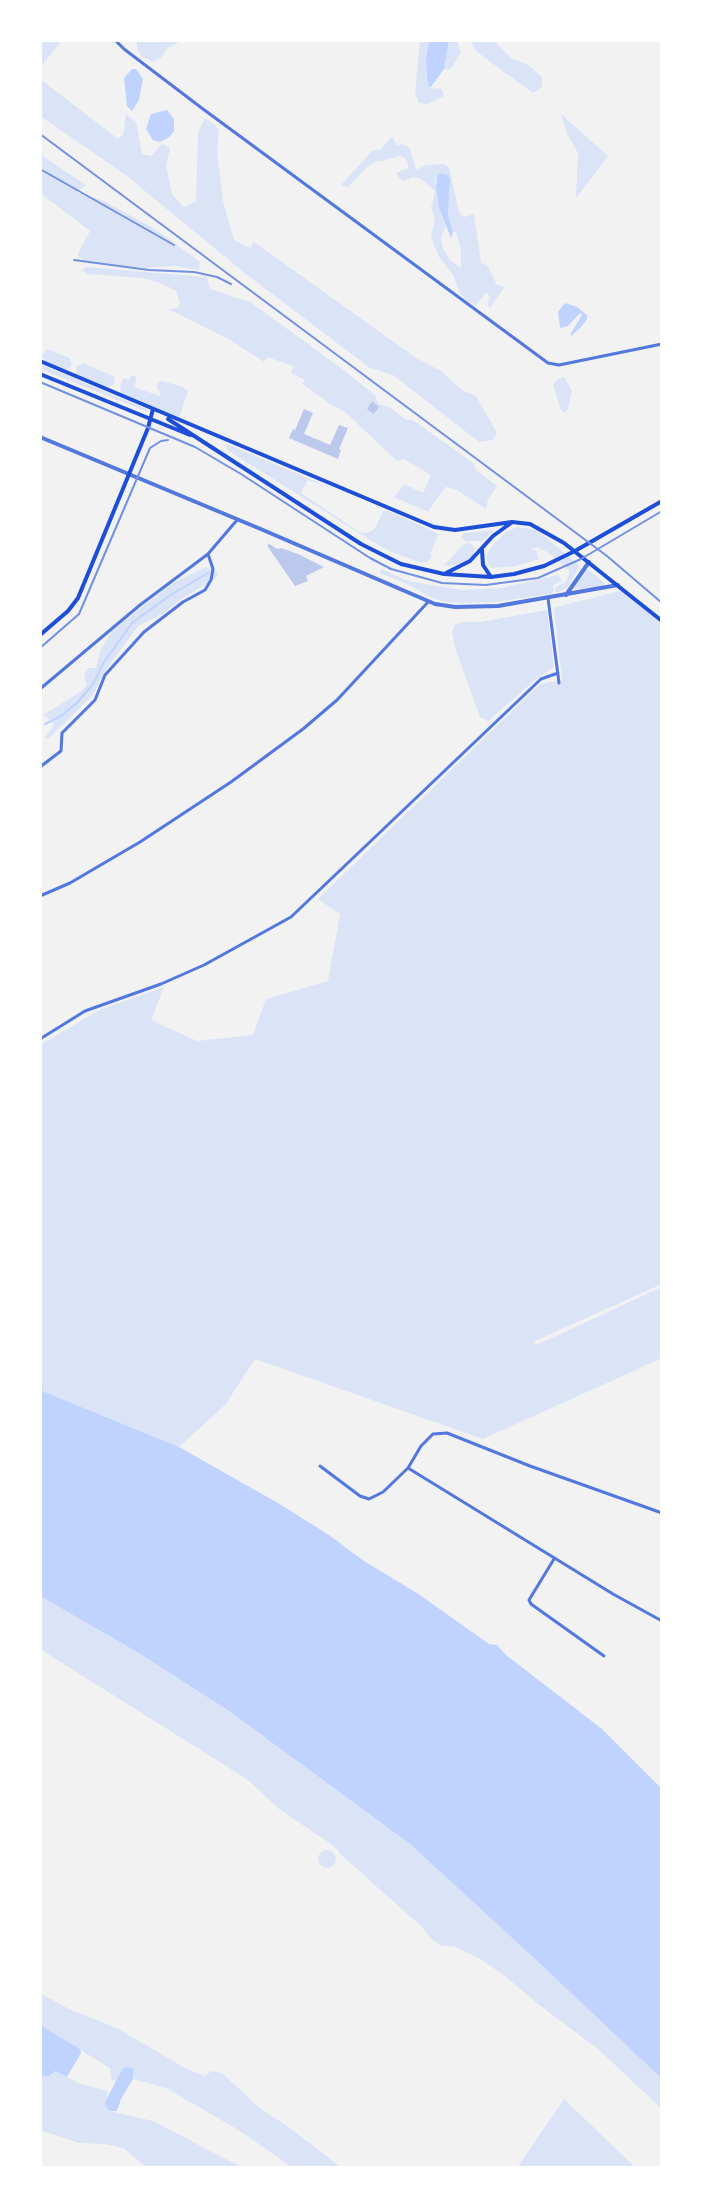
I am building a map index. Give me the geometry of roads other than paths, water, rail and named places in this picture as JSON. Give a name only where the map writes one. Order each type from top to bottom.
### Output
[{"type":"main road","points":[[40,361],[434,527],[455,530],[512,522],[530,524],[589,562],[662,621]]},
{"type":"main road","points":[[40,374],[199,438]]},
{"type":"main road","points":[[40,635],[78,598],[153,409]]},
{"type":"main road","points":[[153,409],[361,544],[401,564],[444,574],[491,577],[544,566],[662,501]]},
{"type":"main road","points":[[444,574],[464,565],[512,522]]},
{"type":"main road","points":[[482,550],[483,565],[491,577]]},
{"type":"street","points":[[115,40],[548,363],[559,365],[662,344]]},
{"type":"street","points":[[40,437],[429,601],[476,608],[620,585]]},
{"type":"street","points":[[40,689],[140,605],[208,554],[238,519]]},
{"type":"street","points":[[40,767],[61,751],[62,733],[95,700],[105,675],[144,632],[183,602],[205,590],[213,569],[208,554]]},
{"type":"street","points":[[566,595],[589,562]]},
{"type":"street","points":[[548,598],[559,683]]},
{"type":"street","points":[[40,896],[70,883],[140,842],[231,782],[303,729],[337,700],[429,601]]},
{"type":"street","points":[[40,1039],[85,1011],[204,965],[291,917],[541,679],[558,673]]},
{"type":"street","points":[[320,1466],[360,1496],[369,1499],[383,1492],[408,1468],[427,1439],[433,1434],[447,1433],[662,1513]]},
{"type":"street","points":[[408,1468],[554,1559],[662,1621]]},
{"type":"street","points":[[554,1559],[529,1600],[531,1604],[604,1656]]},
{"type":"water","points":[[430,40],[449,40],[444,69],[430,88],[426,64]]},
{"type":"water","points":[[136,69],[143,79],[139,100],[132,111],[127,106],[124,78]]},
{"type":"water","points":[[167,110],[174,119],[174,131],[160,142],[153,140],[146,129],[151,114]]},
{"type":"water","points":[[442,173],[450,179],[448,215],[453,232],[451,238],[439,208],[436,187],[437,175]]},
{"type":"water","points":[[565,303],[587,315],[581,327],[571,336],[582,315],[580,313],[568,326],[560,328],[558,312]]},
{"type":"water","points":[[40,1390],[179,1447],[329,1535],[489,1644],[497,1645],[602,1729],[662,1789],[662,2079],[410,1844],[229,1711],[137,1652],[40,1596]]},
{"type":"water","points":[[40,2025],[80,2049],[81,2053],[67,2077],[55,2071],[49,2076],[43,2076],[40,2072]]},
{"type":"water","points":[[123,2068],[134,2069],[133,2079],[117,2111],[110,2111],[105,2105],[106,2100]]},
{"type":"waterway","points":[[45,724],[77,703],[93,684],[104,662],[132,623],[208,573]]},
{"type":"tram line","points":[[40,382],[195,447],[370,558],[391,569],[442,583],[486,585],[538,578],[581,559],[662,511]]},
{"type":"tram line","points":[[40,648],[79,614],[150,448],[168,440]]},
{"type":"railway","points":[[40,134],[607,556],[662,603]]},
{"type":"railway","points":[[40,169],[174,245]]},
{"type":"railway","points":[[74,260],[149,270],[194,272],[231,284]]}]
